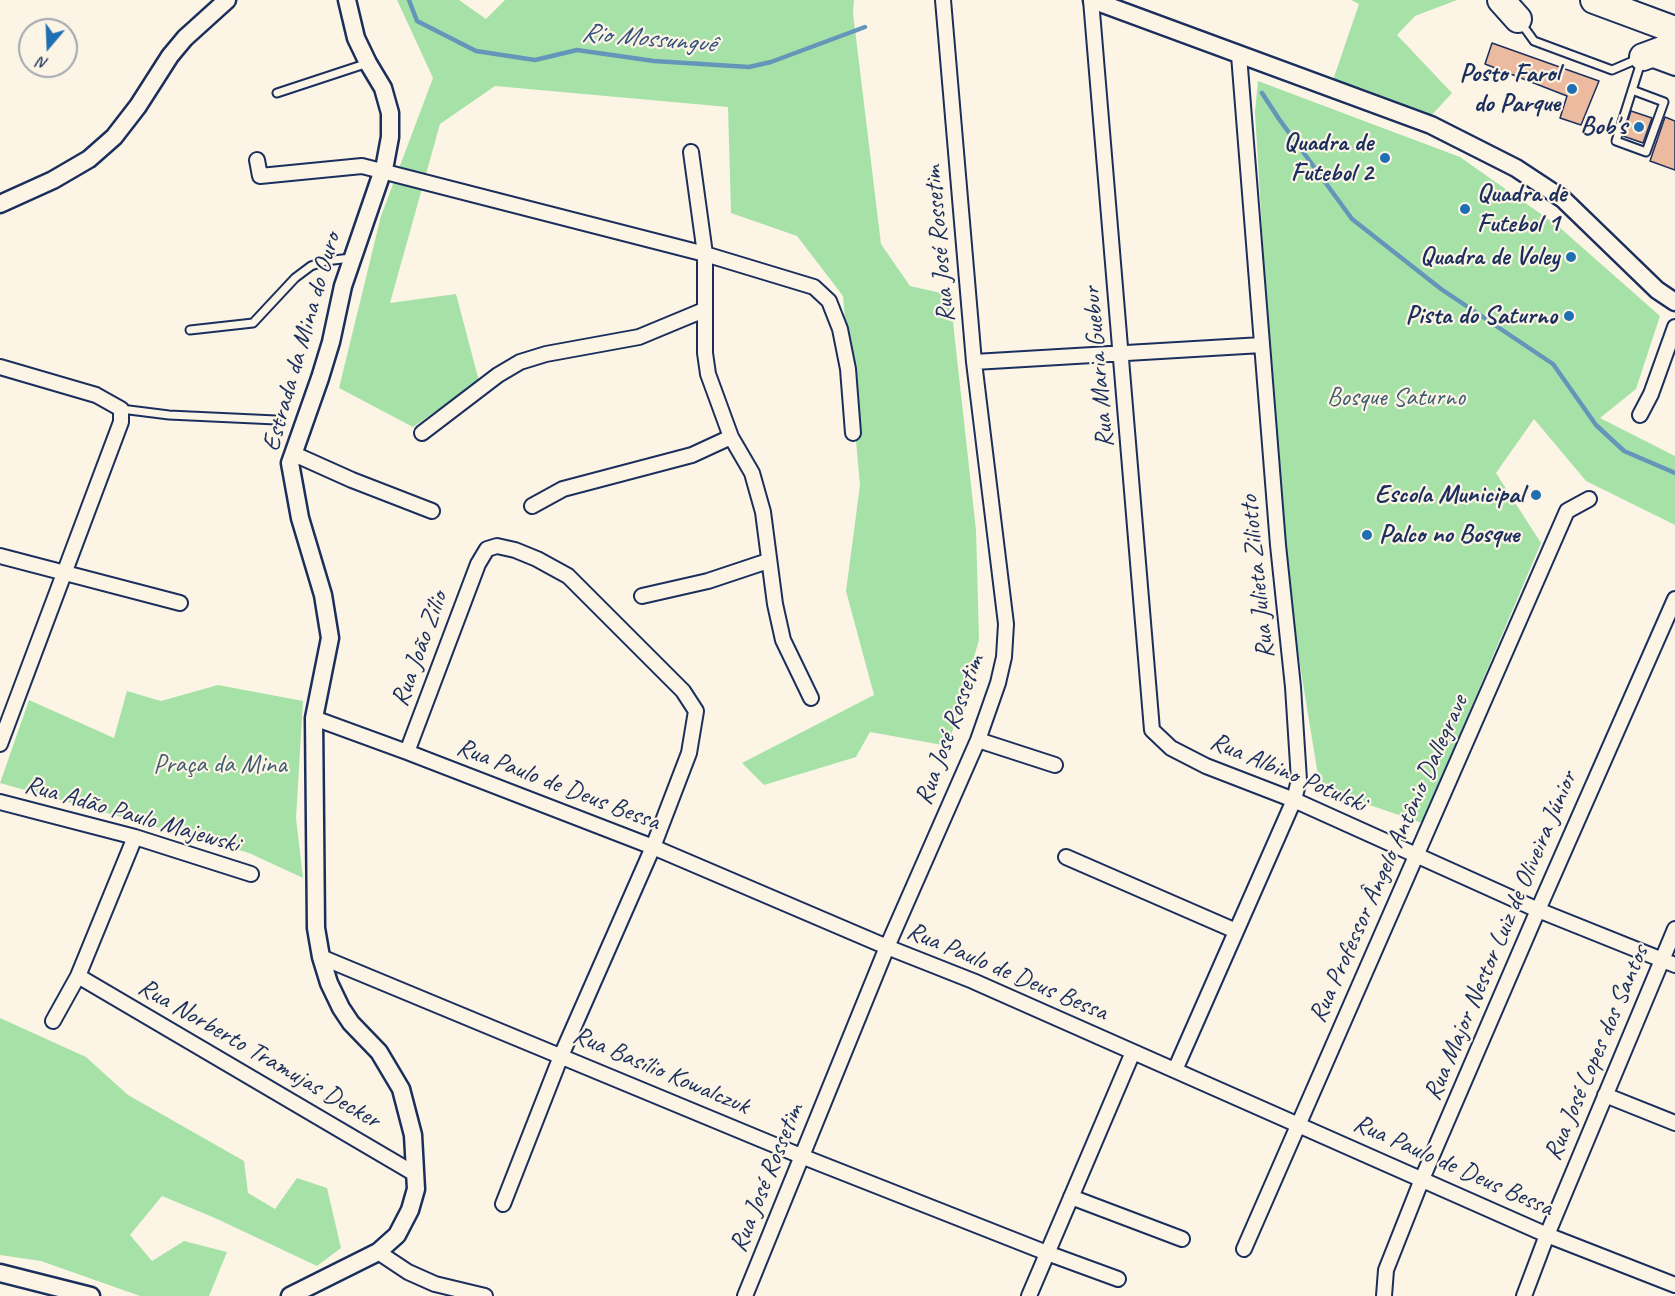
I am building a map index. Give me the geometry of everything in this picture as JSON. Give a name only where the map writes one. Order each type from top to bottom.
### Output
[{"type":"highway","points":[[1594,0],[1675,30]]},
{"type":"highway","points":[[1643,57],[1662,50],[1675,50]]},
{"type":"street","name":"Estrada da Mina do Ouro","points":[[290,1296],[378,1252],[397,1235],[410,1210],[416,1189],[412,1135],[401,1089],[380,1052],[351,1023],[341,1008],[329,983],[321,957],[316,928],[314,718],[330,638],[323,595],[300,519],[290,464],[331,342],[351,258],[382,171],[390,136],[390,113],[383,88],[356,38],[347,0]]},
{"type":"street","name":"Rua José Rossetim","points":[[745,1296],[887,947],[978,740],[998,683],[1004,657],[1006,624],[974,362],[943,0]]},
{"type":"street","points":[[1092,0],[1431,125],[1516,168],[1563,199],[1658,290],[1675,302]]},
{"type":"street","name":"Rua Maria Guebur","points":[[1092,0],[1152,730]]},
{"type":"street","points":[[0,204],[52,180],[89,159],[114,136],[138,106],[170,56],[185,38],[222,1]]},
{"type":"street","name":"Rua Julieta Ziliotto","points":[[1175,1070],[1294,800],[1299,780],[1239,55]]},
{"type":"street","points":[[1643,57],[1675,68]]},
{"type":"street","points":[[691,152],[705,254],[705,353],[708,374],[731,437],[752,473],[763,512],[768,561],[783,640],[811,698]]},
{"type":"street","points":[[256,160],[260,176],[362,166],[705,254],[814,287],[829,301],[840,329],[848,369],[853,433]]},
{"type":"street","points":[[422,433],[498,375],[520,362],[546,354],[639,337],[704,310]]},
{"type":"street","points":[[1640,415],[1651,394],[1675,327]]},
{"type":"street","points":[[974,362],[1262,345]]},
{"type":"street","points":[[0,367],[96,395],[121,409],[121,422],[0,744]]},
{"type":"street","points":[[532,506],[563,489],[692,455],[731,437]]},
{"type":"street","points":[[294,454],[362,485],[432,511]]},
{"type":"street","name":"Rua Professor Ângelo Antônio Dallegrave","points":[[1244,1249],[1567,510],[1589,499]]},
{"type":"street","name":"Rua João Zílio","points":[[407,752],[478,564],[487,549],[497,546],[515,550],[568,576],[683,692],[696,711],[689,753],[653,848]]},
{"type":"street","points":[[0,556],[180,603]]},
{"type":"street","points":[[642,596],[708,581],[768,561]]},
{"type":"street","name":"Rua Major Nestor Luiz de Oliveira Júnior","points":[[1384,1296],[1386,1270],[1422,1179],[1675,599]]},
{"type":"street","name":"Rua Paulo de Deus Bessa","points":[[314,718],[653,848],[973,981],[1547,1234],[1675,1285]]},
{"type":"street","name":"Rua Albino Potulski","points":[[1152,730],[1171,748],[1206,766],[1294,800],[1538,910],[1668,962]]},
{"type":"street","points":[[978,740],[1055,765]]},
{"type":"street","name":"Rua Adão Paulo Majewski","points":[[0,802],[135,837],[251,874]]},
{"type":"street","points":[[53,1022],[78,976],[135,837]]},
{"type":"street","points":[[503,1204],[561,1056],[653,848]]},
{"type":"street","points":[[1066,857],[1236,931]]},
{"type":"street","name":"Rua José Lopes dos Santos","points":[[1524,1296],[1547,1234],[1605,1095],[1668,962],[1675,929]]},
{"type":"street","name":"Rua Basílio Kowalczuk","points":[[321,957],[801,1156],[1118,1279]]},
{"type":"street","name":"Rua Norberto Tramujas Decker","points":[[78,976],[415,1174]]},
{"type":"street","points":[[1029,1296],[1132,1052]]},
{"type":"street","points":[[1605,1095],[1675,1123]]},
{"type":"street","points":[[1071,1197],[1182,1239]]},
{"type":"street","points":[[378,1252],[437,1290],[485,1296]]},
{"type":"street","points":[[0,1274],[91,1296]]},
{"type":"lane","points":[[1509,9],[1534,41],[1612,70],[1643,57]]},
{"type":"lane","points":[[1632,90],[1664,102],[1646,152],[1616,141],[1632,90],[1643,57]]},
{"type":"lane","points":[[277,93],[368,63]]},
{"type":"lane","points":[[190,330],[253,323],[296,278],[311,266],[325,261],[351,258]]},
{"type":"lane","points":[[121,409],[169,416],[276,420]]},
{"type":"green space","points":[[397,0],[459,0],[486,19],[505,0],[854,0],[853,13],[881,244],[910,286],[950,295],[976,530],[979,640],[948,746],[870,732],[856,757],[764,785],[742,763],[874,695],[846,591],[860,485],[843,296],[797,236],[731,213],[728,107],[495,86],[440,124],[390,303],[456,294],[479,381],[413,427],[339,388],[381,216],[433,78]]},
{"type":"green space","points":[[1351,0],[1457,0],[1415,16],[1397,35],[1452,93],[1429,118],[1333,80],[1359,4]]},
{"type":"green space","name":"Bosque Saturno","points":[[1258,81],[1460,157],[1558,226],[1660,316],[1636,389],[1600,418],[1675,456],[1675,525],[1586,481],[1534,419],[1496,473],[1541,543],[1422,823],[1320,788],[1281,548],[1255,112]]},
{"type":"green space","name":"Praça da Mina","points":[[218,685],[303,701],[296,818],[303,878],[249,853],[0,783],[29,700],[114,738],[127,691],[161,701]]},
{"type":"green space","points":[[0,1018],[86,1057],[128,1095],[244,1161],[248,1193],[275,1209],[297,1178],[327,1188],[341,1248],[317,1266],[162,1196],[130,1235],[152,1261],[184,1241],[227,1252],[209,1296],[140,1296],[41,1261],[0,1255]]},
{"type":"building","name":"Posto Farol do Parque","points":[[1492,43],[1599,81],[1581,125],[1560,118],[1567,96],[1485,64]]},
{"type":"building","name":"Bob's","points":[[1631,111],[1652,118],[1643,143],[1623,136]]},
{"type":"building","points":[[1665,117],[1675,121],[1675,170],[1650,161]]},
{"type":"waterway","name":"Rio Mossunguê","points":[[409,0],[417,21],[476,51],[535,60],[577,50],[654,61],[749,67],[771,62],[865,27]]},
{"type":"waterway","name":"Rio Mossunguê","points":[[1262,93],[1352,219],[1441,289],[1553,364],[1596,425],[1624,451],[1675,473]]},
{"type":"place","name":"Posto Farol do Parque","points":[[1572,89]]},
{"type":"place","name":"Bob's","points":[[1639,127]]},
{"type":"place","name":"Quadra de Futebol 2","points":[[1385,158]]},
{"type":"place","name":"Quadra de Futebol 1","points":[[1465,209]]},
{"type":"place","name":"Quadra de Voley","points":[[1571,257]]},
{"type":"place","name":"Pista do Saturno","points":[[1569,316]]},
{"type":"place","name":"Escola Municipal","points":[[1536,495]]},
{"type":"place","name":"Palco no Bosque","points":[[1367,535]]}]
